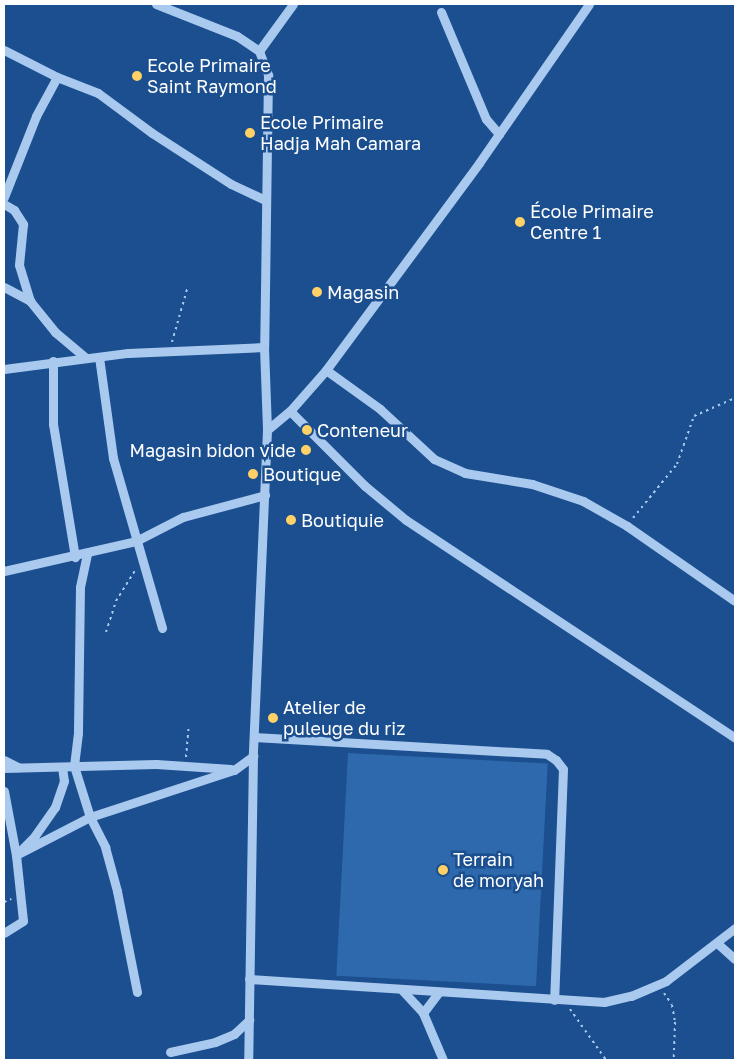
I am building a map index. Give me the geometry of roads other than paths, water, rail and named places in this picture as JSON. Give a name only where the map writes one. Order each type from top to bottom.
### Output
[{"type":"street","points":[[156,4],[237,36],[259,51],[268,75],[264,347],[267,430],[253,756],[248,1060]]},
{"type":"street","points":[[259,51],[294,4]]},
{"type":"street","points":[[267,430],[290,411],[326,370],[499,134],[589,4]]},
{"type":"street","points":[[441,12],[486,119],[499,134]]},
{"type":"street","points":[[4,50],[56,78],[98,93],[152,133],[231,184],[266,200]]},
{"type":"street","points":[[4,197],[36,116],[56,78]]},
{"type":"street","points":[[4,204],[14,210],[23,224],[19,265],[30,301],[55,332],[86,358]]},
{"type":"street","points":[[4,287],[30,301]]},
{"type":"street","points":[[4,370],[53,361],[169,350],[264,347]]},
{"type":"street","points":[[99,357],[113,458],[142,566],[162,628]]},
{"type":"street","points":[[53,361],[52,424],[75,557]]},
{"type":"street","points":[[326,370],[380,408],[434,459],[465,473],[532,484],[584,501],[627,526],[733,596]]},
{"type":"street","points":[[290,411],[365,486],[406,520],[735,738]]},
{"type":"street","points":[[4,571],[75,557],[136,541],[184,517],[265,495]]},
{"type":"street","points":[[87,554],[80,587],[78,733],[74,766],[90,817],[105,846],[137,992]]},
{"type":"street","points":[[254,737],[547,754],[556,760],[563,769],[554,1000]]},
{"type":"street","points":[[16,855],[90,817],[234,770],[253,756]]},
{"type":"street","points":[[4,760],[21,768]]},
{"type":"street","points":[[16,855],[35,836],[55,806],[64,781],[62,766]]},
{"type":"street","points":[[4,768],[185,766],[234,770]]},
{"type":"street","points":[[4,791],[16,855],[23,922],[4,933]]},
{"type":"street","points":[[249,979],[604,1002],[631,996],[659,984],[735,928]]},
{"type":"street","points":[[717,943],[735,959]]},
{"type":"street","points":[[401,989],[423,1013],[444,1060]]},
{"type":"street","points":[[423,1013],[439,992]]},
{"type":"street","points":[[170,1052],[215,1042],[234,1034],[249,1020]]},
{"type":"place","name":"Ecole Primaire Saint Raymond","points":[[137,76]]},
{"type":"place","name":"Ecole Primaire Hadja Mah Camara","points":[[250,133]]},
{"type":"place","name":"École Primaire Centre 1","points":[[520,222]]},
{"type":"place","name":"Magasin","points":[[317,292]]},
{"type":"place","name":"Conteneur","points":[[307,430]]},
{"type":"place","name":"Magasin bidon vide","points":[[306,450]]},
{"type":"place","name":"Boutique","points":[[253,474]]},
{"type":"place","name":"Boutiquie","points":[[291,520]]},
{"type":"place","name":"Atelier de puleuge du riz","points":[[273,718]]},
{"type":"place","name":"Terrain de moryah","points":[[443,870]]}]
